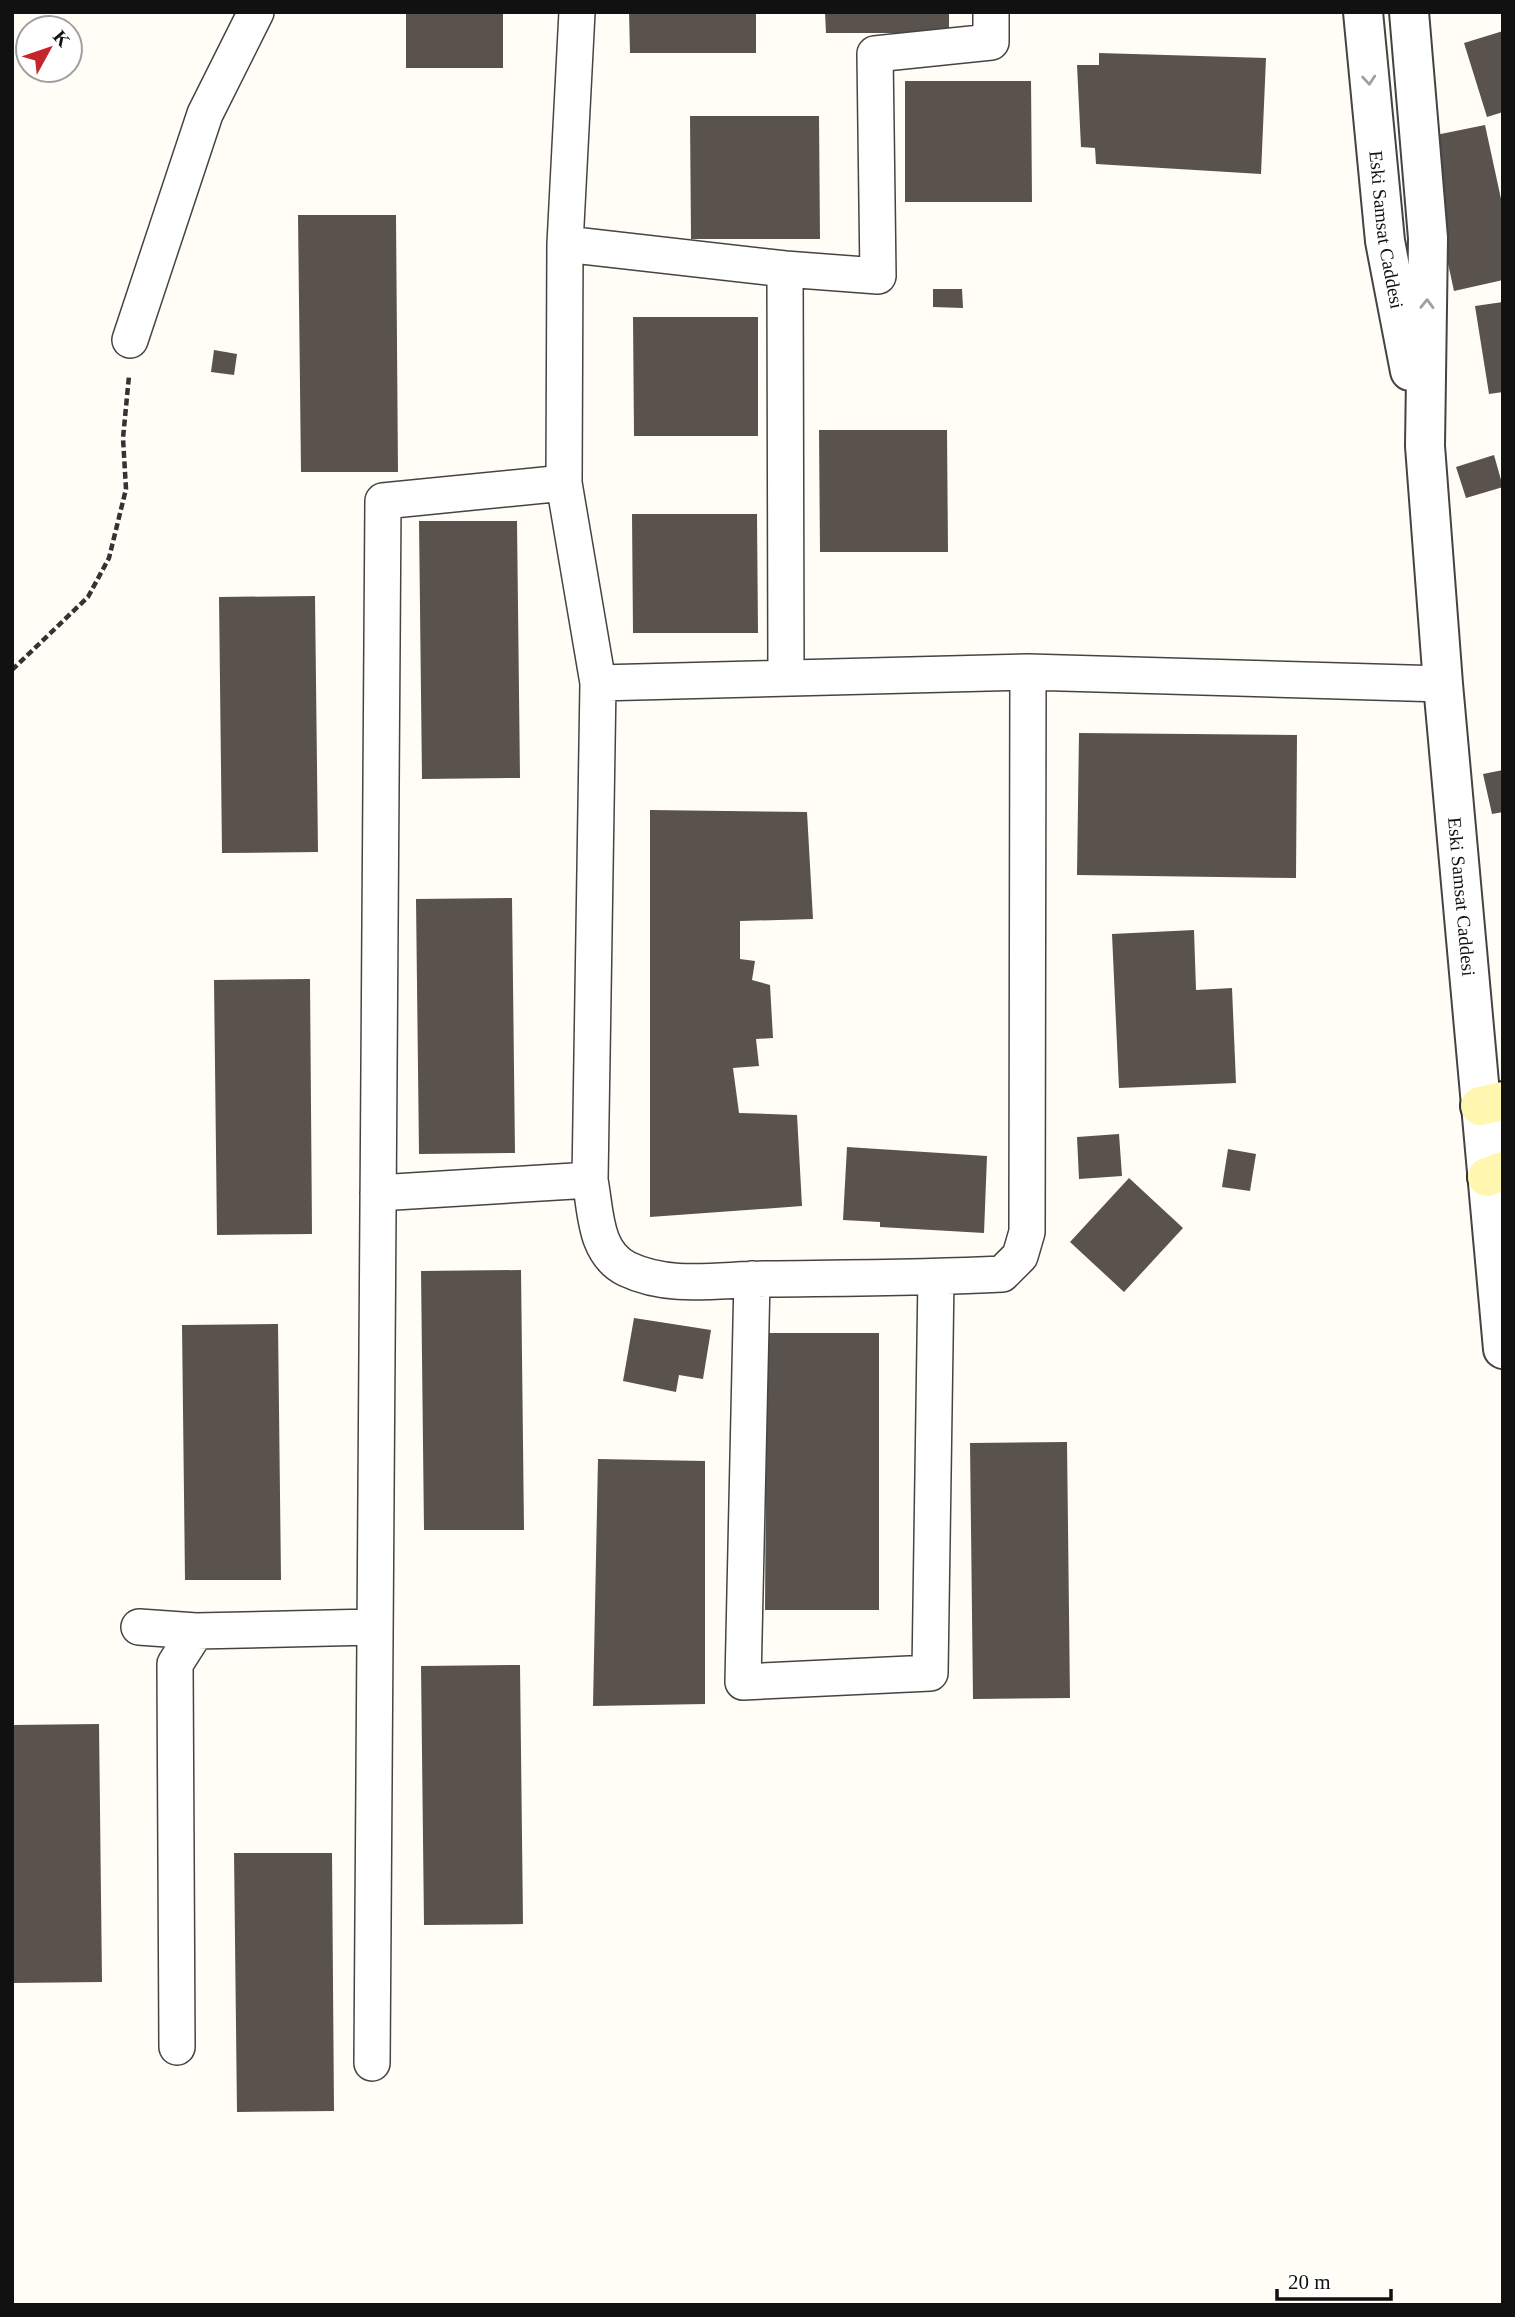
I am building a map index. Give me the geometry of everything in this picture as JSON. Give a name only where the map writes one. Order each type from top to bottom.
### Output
[{"type":"street","points":[[130,340],[205,114],[256,12]]},
{"type":"street","points":[[577,12],[565,244],[564,483],[598,683],[590,1180],[601,1246],[625,1269],[677,1283],[752,1279],[936,1277],[1002,1274],[1020,1256],[1027,1232],[1028,672]]},
{"type":"street","points":[[565,244],[785,269],[878,276],[875,54],[991,42],[991,12]]},
{"type":"street","name":"Eski Samsat Caddesi","points":[[1363,12],[1385,241],[1425,446]]},
{"type":"street","name":"Eski Samsat Caddesi","points":[[1409,12],[1428,238],[1425,446],[1443,684],[1492,1104],[1503,1349]]},
{"type":"street","points":[[785,269],[786,676]]},
{"type":"street","points":[[372,2063],[383,501],[564,483]]},
{"type":"street","points":[[598,683],[786,676],[1028,672],[1443,684]]},
{"type":"street","points":[[378,1193],[590,1180]]},
{"type":"street","points":[[752,1279],[743,1682],[930,1673],[936,1277]]},
{"type":"street","points":[[139,1627],[196,1631],[373,1627]]},
{"type":"street","points":[[177,2047],[175,1664],[196,1631]]},
{"type":"path","points":[[12,670],[88,597],[109,558],[126,489],[123,438],[129,394],[130,340]]},
{"type":"building","points":[[406,12],[503,12],[503,68],[406,68]]},
{"type":"building","points":[[629,12],[756,12],[756,53],[630,53]]},
{"type":"building","points":[[825,12],[949,12],[949,33],[826,33]]},
{"type":"building","points":[[1503,31],[1503,112],[1487,117],[1464,43]]},
{"type":"building","points":[[1099,53],[1266,58],[1261,174],[1096,164],[1095,148],[1081,147],[1077,65],[1099,65]]},
{"type":"building","points":[[905,81],[1031,81],[1032,202],[905,202]]},
{"type":"building","points":[[690,116],[819,116],[820,239],[691,239]]},
{"type":"building","points":[[1485,125],[1503,208],[1503,280],[1454,291],[1433,194],[1426,137]]},
{"type":"building","points":[[298,215],[396,215],[398,472],[301,472]]},
{"type":"building","points":[[933,289],[962,289],[963,308],[933,307]]},
{"type":"building","points":[[1503,302],[1503,392],[1489,394],[1475,306]]},
{"type":"building","points":[[633,317],[758,317],[758,436],[634,436]]},
{"type":"building","points":[[214,350],[237,354],[234,375],[211,372]]},
{"type":"building","points":[[819,430],[947,430],[948,552],[820,552]]},
{"type":"building","points":[[1494,455],[1503,487],[1466,498],[1456,467]]},
{"type":"building","points":[[632,514],[757,514],[758,633],[633,633]]},
{"type":"building","points":[[419,521],[517,521],[520,778],[422,779]]},
{"type":"building","points":[[315,596],[318,852],[222,853],[219,597]]},
{"type":"building","points":[[1079,733],[1297,735],[1296,878],[1077,875]]},
{"type":"building","points":[[1503,770],[1503,812],[1492,814],[1483,774]]},
{"type":"building","points":[[650,810],[807,812],[813,919],[740,921],[740,959],[755,961],[752,980],[770,985],[773,1038],[756,1039],[759,1066],[733,1068],[739,1113],[797,1115],[802,1206],[650,1217]]},
{"type":"building","points":[[512,898],[515,1153],[419,1154],[416,899]]},
{"type":"building","points":[[1194,930],[1196,990],[1232,988],[1236,1083],[1119,1088],[1112,934]]},
{"type":"building","points":[[310,979],[312,1234],[217,1235],[214,980]]},
{"type":"building","points":[[1119,1134],[1122,1176],[1079,1179],[1077,1137]]},
{"type":"building","points":[[847,1147],[987,1156],[984,1233],[880,1227],[880,1222],[843,1220]]},
{"type":"building","points":[[1228,1149],[1256,1154],[1250,1191],[1222,1187]]},
{"type":"building","points":[[1129,1178],[1183,1228],[1124,1292],[1070,1242]]},
{"type":"building","points":[[521,1270],[524,1530],[424,1530],[421,1271]]},
{"type":"building","points":[[634,1318],[711,1330],[703,1379],[679,1375],[676,1392],[623,1381]]},
{"type":"building","points":[[278,1324],[281,1580],[185,1580],[182,1325]]},
{"type":"building","points":[[767,1333],[879,1333],[879,1610],[765,1610]]},
{"type":"building","points":[[1067,1442],[1070,1698],[973,1699],[970,1443]]},
{"type":"building","points":[[598,1459],[705,1461],[705,1704],[593,1706]]},
{"type":"building","points":[[520,1665],[523,1924],[424,1925],[421,1666]]},
{"type":"building","points":[[99,1724],[102,1982],[12,1983],[12,1725]]},
{"type":"building","points":[[234,1853],[332,1853],[334,2111],[237,2112]]}]
